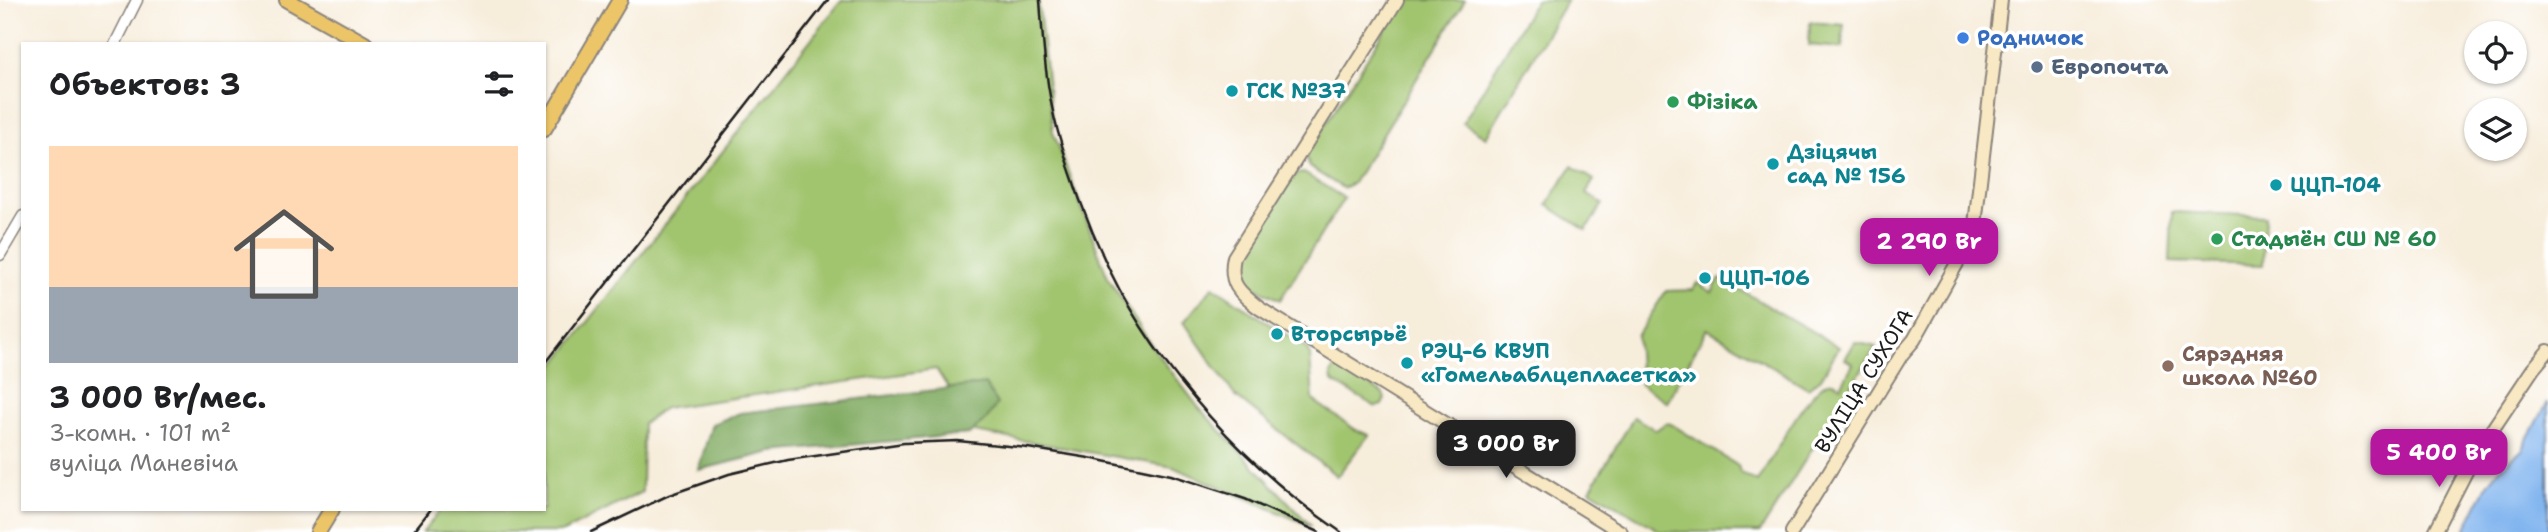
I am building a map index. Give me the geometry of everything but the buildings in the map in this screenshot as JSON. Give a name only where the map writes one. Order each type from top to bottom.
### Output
[{"type":"main road","points":[[287,0],[361,42]]},
{"type":"main road","points":[[546,127],[620,0]]},
{"type":"main road","points":[[318,532],[331,511]]},
{"type":"street","points":[[116,42],[137,0]]},
{"type":"street","points":[[1396,0],[1234,257],[1232,269],[1237,288],[1259,308],[1621,532]]},
{"type":"street","name":"ВУЛІЦА СУХОГА","points":[[1792,532],[1902,354],[1914,340],[1974,233],[2001,0]]},
{"type":"street","points":[[0,255],[21,219]]},
{"type":"street","points":[[2435,532],[2472,460],[2548,351]]},
{"type":"green space","points":[[842,0],[1038,0],[1053,132],[1108,278],[1152,346],[1199,408],[1311,526],[1173,467],[957,429],[947,386],[936,369],[664,408],[643,424],[642,492],[563,532],[423,532],[439,511],[546,511],[546,375]]},
{"type":"green space","points":[[1404,0],[1465,0],[1353,183],[1343,188],[1309,167],[1306,155]]},
{"type":"green space","points":[[1536,0],[1567,0],[1486,137],[1463,123]]},
{"type":"green space","points":[[1810,22],[1844,25],[1842,48],[1809,45]]},
{"type":"green space","points":[[1572,166],[1594,180],[1586,193],[1603,204],[1586,230],[1547,205]]},
{"type":"green space","points":[[1304,173],[1344,198],[1280,300],[1247,282],[1239,264],[1293,177]]},
{"type":"green space","name":"Стадыён СШ № 60","points":[[2172,212],[2265,216],[2263,265],[2170,262]]},
{"type":"green space","points":[[1720,278],[1839,347],[1821,378],[1808,388],[1707,329],[1667,402],[1640,384],[1637,336],[1666,291],[1693,290],[1697,283],[1712,292]]},
{"type":"green space","points":[[1213,286],[1306,348],[1310,355],[1313,400],[1356,430],[1369,435],[1337,476],[1235,396],[1184,322]]},
{"type":"green space","points":[[1855,342],[1876,347],[1760,532],[1662,532],[1590,490],[1634,417],[1656,430],[1666,423],[1671,424],[1738,466],[1740,472],[1757,482],[1808,400],[1826,383],[1832,382],[1841,386],[1853,364],[1845,359]]},
{"type":"green space","points":[[1342,367],[1383,394],[1385,399],[1382,405],[1376,407],[1332,381],[1331,374],[1335,368]]},
{"type":"green space","points":[[985,384],[997,404],[986,420],[969,434],[772,452],[698,470],[712,424],[740,413]]},
{"type":"water","points":[[2548,402],[2548,532],[2464,532],[2486,487],[2499,470],[2522,450]]},
{"type":"railway","points":[[546,361],[828,0]]},
{"type":"railway","points":[[1040,0],[1048,83],[1063,150],[1095,237],[1130,309],[1180,382],[1240,449],[1307,507],[1341,532]]},
{"type":"railway","points":[[591,532],[669,495],[729,474],[788,460],[904,443],[958,441],[1028,448],[1171,475],[1245,499],[1319,532]]},
{"type":"railway","points":[[413,532],[429,511]]},
{"type":"place","name":"Родничок","points":[[1963,38]]},
{"type":"place","name":"Европочта","points":[[2037,67]]},
{"type":"place","name":"ГСК №37","points":[[1232,91]]},
{"type":"place","name":"Фізіка","points":[[1673,102]]},
{"type":"place","name":"Дзіцячы сад № 156","points":[[1773,164]]},
{"type":"place","name":"ЦЦП-104","points":[[2276,185]]},
{"type":"place","name":"Стадыён СШ № 60","points":[[2217,239]]},
{"type":"place","name":"ЦЦП-106","points":[[1705,278]]},
{"type":"place","name":"Вторсырьё","points":[[1277,334]]},
{"type":"place","name":"РЭЦ-6 КВУП «Гомельаблцепласетка»","points":[[1407,363]]},
{"type":"place","name":"Сярэдняя школа №60","points":[[2168,366]]}]
